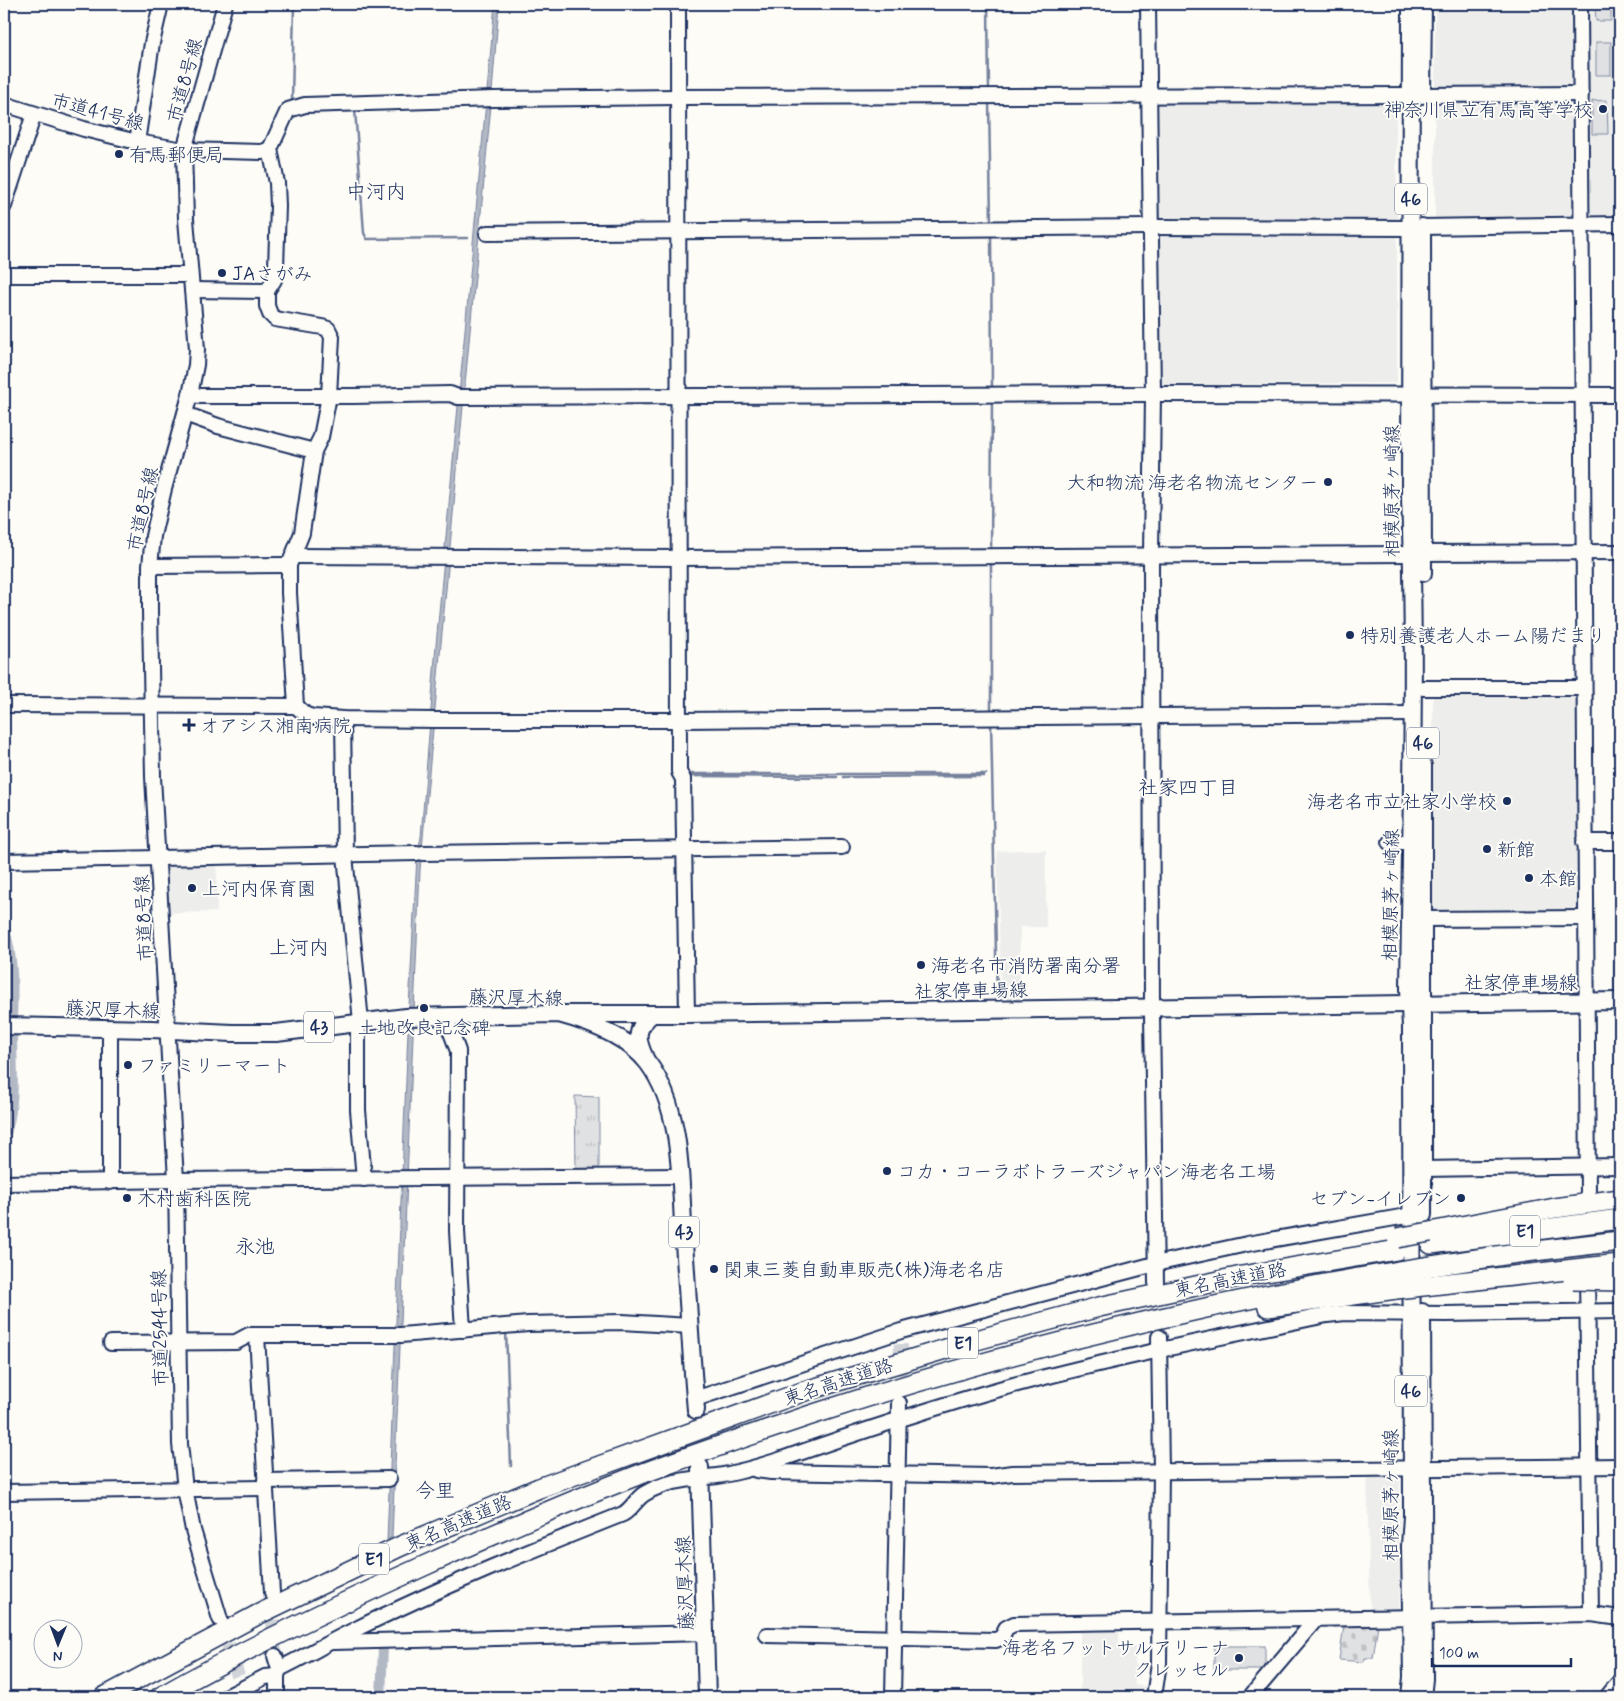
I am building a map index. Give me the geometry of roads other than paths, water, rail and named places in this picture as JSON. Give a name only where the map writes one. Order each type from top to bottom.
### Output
[{"type":"highway","points":[[1430,1238],[1555,1208],[1620,1199]]},
{"type":"highway","name":"東名高速道路","points":[[104,1697],[257,1615],[401,1546],[539,1488],[805,1391],[969,1342],[1099,1308],[1242,1276],[1430,1238],[1620,1219]]},
{"type":"highway","name":"東名高速道路","points":[[160,1697],[266,1640],[476,1542],[632,1477],[698,1466],[886,1391],[1047,1346],[1246,1299],[1397,1280],[1432,1266],[1510,1254],[1620,1241]]},
{"type":"highway","points":[[1397,1280],[1432,1286],[1527,1280],[1620,1264]]},
{"type":"highway","points":[[1578,1270],[1620,1281]]},
{"type":"main road","name":"相模原茅ヶ崎線","points":[[1411,4],[1411,95],[1416,227],[1410,302],[1416,393],[1410,498],[1417,553],[1423,688],[1423,920],[1416,1004],[1412,1215],[1417,1314]]},
{"type":"main road","name":"相模原茅ヶ崎線","points":[[1411,95],[1423,4]]},
{"type":"main road","name":"相模原茅ヶ崎線","points":[[1410,1697],[1417,1616],[1417,1314],[1423,1169],[1411,842],[1417,553]]},
{"type":"main road","name":"社家停車場線","points":[[559,1014],[1620,1002]]},
{"type":"main road","name":"藤沢厚木線","points":[[11,1026],[110,1028],[232,1034],[276,1033],[411,1017],[559,1014],[581,1020],[598,1028],[623,1042],[646,1061],[661,1086],[670,1109],[680,1176],[696,1404]]},
{"type":"main road","points":[[623,1042],[617,1031],[620,1022],[628,1014]]},
{"type":"main road","points":[[646,1061],[638,1035],[641,1025],[652,1014]]},
{"type":"main road","name":"藤沢厚木線","points":[[698,1466],[708,1697]]},
{"type":"main road","name":"相模原茅ヶ崎線","points":[[1417,1616],[1424,1666],[1422,1697]]},
{"type":"street","points":[[137,142],[160,4]]},
{"type":"street","name":"市道8号線","points":[[167,1031],[154,777],[150,566],[155,526],[190,395],[196,365],[197,349],[186,219],[184,150],[225,4]]},
{"type":"street","points":[[678,4],[677,230],[680,772],[683,779],[687,1014]]},
{"type":"street","points":[[1148,4],[1153,394],[1151,716],[1152,1007],[1156,1283]]},
{"type":"street","points":[[1580,4],[1585,1002],[1588,1198]]},
{"type":"street","points":[[296,706],[289,594],[291,561],[302,533],[314,451],[321,437],[328,396],[331,333],[328,329],[322,327],[276,319],[268,310],[267,291],[274,280],[277,240],[277,183],[270,149],[283,116],[288,110],[296,106],[488,99],[677,97],[1581,94]]},
{"type":"street","name":"市道41号線","points":[[4,104],[84,130],[184,150],[262,152],[270,149]]},
{"type":"street","points":[[4,206],[34,114]]},
{"type":"street","points":[[487,233],[1620,224]]},
{"type":"street","points":[[4,275],[190,275]]},
{"type":"street","points":[[192,290],[267,291]]},
{"type":"street","points":[[190,395],[328,396],[450,394],[461,397],[1416,393],[1620,395]]},
{"type":"street","points":[[185,414],[218,426],[314,451]]},
{"type":"street","points":[[150,566],[448,556],[679,558],[1620,552]]},
{"type":"street","points":[[1423,688],[1584,688]]},
{"type":"street","points":[[4,705],[296,706],[306,715],[343,719],[432,720],[680,720],[1413,714]]},
{"type":"street","points":[[343,719],[345,855],[360,1022],[358,1102],[364,1179]]},
{"type":"street","points":[[1390,842],[1411,842]]},
{"type":"street","points":[[1584,842],[1620,842]]},
{"type":"street","points":[[4,861],[842,847]]},
{"type":"street","points":[[1423,920],[1585,918]]},
{"type":"street","points":[[448,1016],[449,1027],[458,1050],[458,1269],[463,1330]]},
{"type":"street","points":[[110,1028],[110,1182]]},
{"type":"street","name":"市道2544号線","points":[[167,1031],[176,1180],[180,1444],[185,1489],[197,1547],[220,1620]]},
{"type":"street","points":[[1423,1169],[1620,1166]]},
{"type":"street","points":[[4,1183],[680,1176]]},
{"type":"street","points":[[696,1404],[901,1337],[1156,1264],[1247,1244],[1412,1215]]},
{"type":"street","points":[[1578,1270],[1588,1312],[1591,1614]]},
{"type":"street","points":[[750,1470],[899,1419],[1159,1343],[1345,1313],[1417,1314],[1620,1311]]},
{"type":"street","points":[[111,1343],[236,1342],[249,1335],[398,1335],[528,1324],[622,1322],[690,1326]]},
{"type":"street","points":[[257,1335],[272,1594]]},
{"type":"street","points":[[1154,1697],[1159,1663],[1160,1621],[1161,1472],[1159,1343]]},
{"type":"street","points":[[893,1697],[899,1403]]},
{"type":"street","points":[[226,1697],[242,1687],[265,1677],[277,1667],[424,1598],[533,1550],[623,1514],[644,1494],[679,1481],[698,1466],[771,1472],[992,1476],[1012,1473],[1620,1466]]},
{"type":"street","points":[[4,1492],[185,1489],[389,1480]]},
{"type":"street","points":[[766,1635],[1000,1639],[1006,1628],[1014,1624],[1591,1614],[1620,1618]]},
{"type":"street","points":[[1250,1697],[1316,1618]]},
{"type":"street","points":[[330,1643],[706,1633]]},
{"type":"street","points":[[277,1667],[277,1697]]},
{"type":"street","points":[[1607,1697],[1620,1682]]},
{"type":"waterway","points":[[292,101],[294,4]]},
{"type":"waterway","points":[[988,4],[989,92]]},
{"type":"waterway","points":[[989,100],[991,224]]},
{"type":"waterway","points":[[355,109],[364,233],[367,239],[468,238]]},
{"type":"waterway","points":[[991,232],[992,389]]},
{"type":"waterway","points":[[991,552],[992,400]]},
{"type":"waterway","points":[[991,560],[991,712]]},
{"type":"waterway","points":[[991,722],[997,998]]},
{"type":"waterway","points":[[687,774],[986,774]]},
{"type":"waterway","points":[[688,776],[837,777]]},
{"type":"waterway","points":[[843,777],[984,776]]},
{"type":"waterway","points":[[4,938],[7,950],[10,998],[9,1106],[4,1130]]},
{"type":"waterway","points":[[506,1331],[511,1466]]},
{"type":"waterway","points":[[381,1697],[383,1648]]},
{"type":"tunnel","points":[[1587,1216],[1587,1260]]},
{"type":"tunnel","points":[[1156,1286],[1159,1337]]},
{"type":"tunnel","points":[[899,1396],[901,1344]]},
{"type":"tunnel","points":[[272,1599],[275,1656]]},
{"type":"tunnel","points":[[222,1624],[238,1676]]},
{"type":"place","name":"神奈川県立有馬高等学校","points":[[1603,109]]},
{"type":"place","name":"有馬郵便局","points":[[119,154]]},
{"type":"place","name":"JAさがみ","points":[[222,273]]},
{"type":"place","name":"大和物流 海老名物流センター","points":[[1328,482]]},
{"type":"place","name":"特別養護老人ホーム陽だまり","points":[[1350,635]]},
{"type":"place","name":"オアシス湘南病院","points":[[189,725]]},
{"type":"place","name":"海老名市立社家小学校","points":[[1507,801]]},
{"type":"place","name":"新館","points":[[1487,849]]},
{"type":"place","name":"本館","points":[[1529,878]]},
{"type":"place","name":"上河内保育園","points":[[192,888]]},
{"type":"place","name":"海老名市消防署南分署","points":[[921,965]]},
{"type":"place","name":"土地改良記念碑","points":[[424,1008]]},
{"type":"place","name":"ファミリーマート","points":[[128,1065]]},
{"type":"place","name":"コカ・コーラボトラーズジャパン海老名工場","points":[[887,1171]]},
{"type":"place","name":"木村歯科医院","points":[[127,1198]]},
{"type":"place","name":"セブン-イレブン","points":[[1461,1198]]},
{"type":"place","name":"関東三菱自動車販売(株)海老名店","points":[[714,1269]]},
{"type":"place","name":"海老名フットサルアリーナ クレッセル","points":[[1239,1658]]},
{"type":"district","name":"中河内","points":[[376,191]]},
{"type":"district","name":"社家四丁目","points":[[1188,787]]},
{"type":"district","name":"上河内","points":[[299,947]]},
{"type":"district","name":"永池","points":[[255,1246]]},
{"type":"district","name":"今里","points":[[435,1490]]}]
